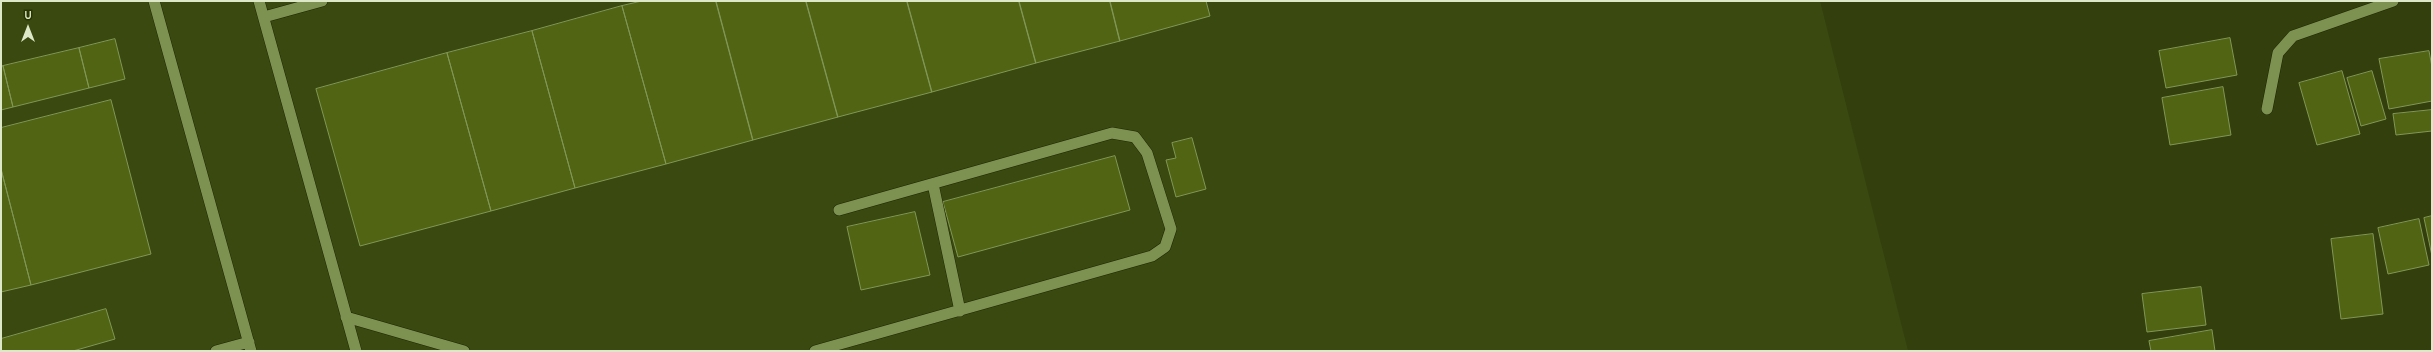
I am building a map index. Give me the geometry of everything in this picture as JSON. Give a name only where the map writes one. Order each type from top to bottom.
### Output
[{"type":"street","points":[[154,1],[250,347],[216,351]]},
{"type":"street","points":[[259,1],[356,351]]},
{"type":"street","points":[[264,17],[322,1]]},
{"type":"street","points":[[2267,109],[2278,53],[2293,36],[2393,1]]},
{"type":"street","points":[[815,351],[1152,256],[1165,247],[1171,229],[1148,153],[1135,137],[1112,133],[839,210]]},
{"type":"street","points":[[933,184],[960,311]]},
{"type":"street","points":[[346,318],[464,351]]},
{"type":"shaded area","points":[[1,1],[1820,1],[1908,351],[1,351]]},
{"type":"building","points":[[642,1],[716,1],[753,140],[666,164],[622,6]]},
{"type":"building","points":[[716,1],[806,1],[838,117],[753,140]]},
{"type":"building","points":[[806,1],[907,1],[932,92],[838,117]]},
{"type":"building","points":[[907,1],[1019,1],[1036,63],[932,92]]},
{"type":"building","points":[[1019,1],[1110,1],[1120,41],[1036,63]]},
{"type":"building","points":[[1110,1],[1206,1],[1210,16],[1120,41]]},
{"type":"building","points":[[622,6],[666,164],[575,188],[532,31]]},
{"type":"building","points":[[532,31],[575,188],[491,211],[447,53]]},
{"type":"building","points":[[2230,38],[2237,75],[2166,88],[2159,51]]},
{"type":"building","points":[[115,39],[125,79],[89,88],[79,48]]},
{"type":"building","points":[[79,48],[89,88],[13,107],[3,66]]},
{"type":"building","points":[[2429,51],[2432,67],[2432,101],[2389,109],[2379,59]]},
{"type":"building","points":[[447,53],[491,211],[360,246],[316,89]]},
{"type":"building","points":[[3,66],[13,107],[1,110],[1,67]]},
{"type":"building","points":[[2342,71],[2360,134],[2317,145],[2299,83]]},
{"type":"building","points":[[2372,71],[2386,119],[2361,126],[2347,78]]},
{"type":"building","points":[[2223,87],[2231,135],[2170,145],[2162,98]]},
{"type":"building","points":[[111,100],[151,254],[31,285],[1,169],[1,128]]},
{"type":"building","points":[[2432,110],[2432,131],[2396,135],[2393,114]]},
{"type":"building","points":[[1192,138],[1206,189],[1176,197],[1166,160],[1176,158],[1172,143]]},
{"type":"building","points":[[1115,156],[1130,210],[958,257],[943,202]]},
{"type":"building","points":[[1,169],[31,285],[1,292]]},
{"type":"building","points":[[915,212],[930,275],[861,290],[847,227]]},
{"type":"building","points":[[2432,216],[2432,256],[2424,218]]},
{"type":"building","points":[[2419,219],[2429,265],[2388,274],[2378,228]]},
{"type":"building","points":[[2373,234],[2383,314],[2341,319],[2331,239]]},
{"type":"building","points":[[2201,287],[2206,325],[2147,332],[2142,294]]},
{"type":"building","points":[[106,309],[115,339],[73,351],[1,351],[1,339]]},
{"type":"building","points":[[2212,330],[2215,351],[2151,351],[2149,341]]}]
